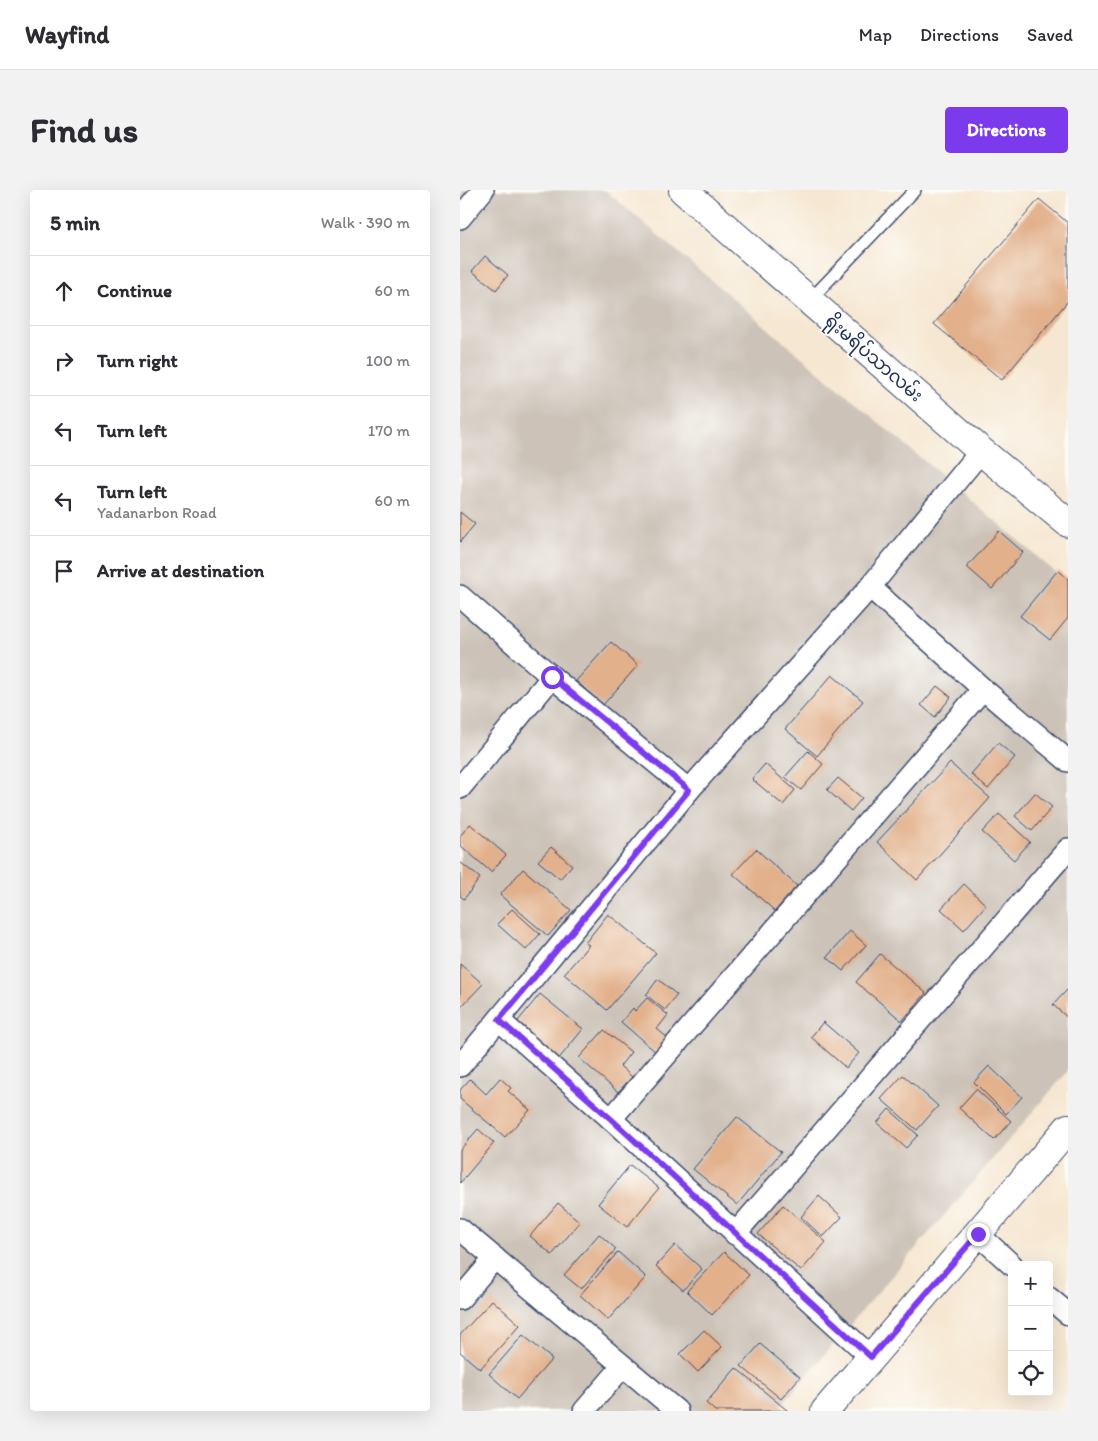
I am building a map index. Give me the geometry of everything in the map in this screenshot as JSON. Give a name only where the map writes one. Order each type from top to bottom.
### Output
[{"type":"street","points":[[460,218],[483,190]]},
{"type":"street","name":"ရိုးမရိပ်သာလမ်း","points":[[683,190],[981,451],[1068,523]]},
{"type":"street","points":[[460,1066],[689,790],[870,587],[981,451]]},
{"type":"street","points":[[870,587],[983,689],[1068,761]]},
{"type":"street","points":[[460,596],[552,677],[689,790]]},
{"type":"street","points":[[460,788],[552,677]]},
{"type":"street","points":[[611,1119],[983,689]]},
{"type":"street","points":[[735,1234],[1068,848]]},
{"type":"street","points":[[499,1020],[611,1119],[871,1357]]},
{"type":"street","points":[[825,1411],[1068,1128]]},
{"type":"street","points":[[460,1229],[676,1411]]},
{"type":"street","points":[[978,1234],[1008,1261]]},
{"type":"street","points":[[460,1299],[495,1258]]},
{"type":"street","points":[[1053,1301],[1068,1314]]},
{"type":"street","points":[[584,1411],[623,1366]]},
{"type":"lane","points":[[809,301],[915,190]]},
{"type":"shaded area","points":[[460,190],[605,190],[1068,583],[1068,1071],[776,1411],[460,1411]]},
{"type":"building","points":[[1039,199],[1068,223],[1068,301],[1002,380],[934,324]]},
{"type":"building","points":[[485,256],[508,275],[496,290],[472,271]]},
{"type":"building","points":[[460,512],[475,524],[460,542]]},
{"type":"building","points":[[999,531],[1023,552],[992,589],[967,567]]},
{"type":"building","points":[[1058,570],[1068,579],[1068,618],[1050,640],[1020,616]]},
{"type":"building","points":[[611,642],[638,665],[603,705],[576,681]]},
{"type":"building","points":[[832,675],[863,701],[817,756],[785,729]]},
{"type":"building","points":[[937,686],[951,697],[935,717],[921,705]]},
{"type":"building","points":[[998,743],[1015,757],[988,789],[971,774]]},
{"type":"building","points":[[808,751],[823,764],[801,790],[785,777]]},
{"type":"building","points":[[950,763],[990,798],[917,880],[877,842]]},
{"type":"building","points":[[765,764],[795,790],[783,805],[752,779]]},
{"type":"building","points":[[838,778],[862,798],[851,811],[827,790]]},
{"type":"building","points":[[1035,793],[1052,807],[1032,831],[1015,816]]},
{"type":"building","points":[[999,814],[1030,842],[1014,860],[982,832]]},
{"type":"building","points":[[470,824],[506,855],[491,872],[460,845],[460,836]]},
{"type":"building","points":[[551,847],[572,865],[560,879],[538,861]]},
{"type":"building","points":[[756,849],[797,886],[775,911],[733,874]]},
{"type":"building","points":[[460,862],[480,878],[464,899],[460,896]]},
{"type":"building","points":[[523,869],[571,910],[548,936],[500,895]]},
{"type":"building","points":[[964,884],[986,905],[964,930],[941,909]]},
{"type":"building","points":[[512,909],[540,934],[526,950],[497,924]]},
{"type":"building","points":[[608,914],[656,953],[607,1010],[564,974],[589,945],[585,943]]},
{"type":"building","points":[[850,931],[866,945],[843,971],[827,957]]},
{"type":"building","points":[[880,954],[926,993],[902,1021],[856,982]]},
{"type":"building","points":[[460,964],[483,984],[460,1008]]},
{"type":"building","points":[[658,979],[677,995],[665,1010],[646,995]]},
{"type":"building","points":[[1068,989],[1068,1018],[1053,1005]]},
{"type":"building","points":[[540,994],[583,1029],[557,1061],[514,1026]]},
{"type":"building","points":[[647,998],[668,1015],[657,1029],[669,1039],[657,1053],[621,1022],[633,1008],[635,1011]]},
{"type":"building","points":[[823,1022],[859,1053],[846,1068],[811,1037]]},
{"type":"building","points":[[604,1030],[631,1052],[620,1066],[632,1077],[618,1092],[579,1058]]},
{"type":"building","points":[[989,1066],[1022,1097],[1006,1114],[974,1082]]},
{"type":"building","points":[[903,1075],[938,1106],[917,1130],[881,1099]]},
{"type":"building","points":[[500,1078],[511,1088],[508,1091],[530,1110],[505,1137],[460,1099],[460,1090],[470,1079],[486,1094]]},
{"type":"building","points":[[976,1089],[1011,1121],[994,1140],[959,1108]]},
{"type":"building","points":[[889,1109],[918,1135],[906,1148],[877,1123]]},
{"type":"building","points":[[737,1117],[781,1152],[737,1205],[693,1169]]},
{"type":"building","points":[[478,1129],[494,1143],[460,1183],[460,1150]]},
{"type":"building","points":[[630,1165],[659,1188],[627,1227],[598,1204]]},
{"type":"building","points":[[819,1196],[842,1217],[823,1237],[801,1217]]},
{"type":"building","points":[[558,1203],[580,1222],[552,1255],[530,1236]]},
{"type":"building","points":[[783,1205],[826,1242],[801,1271],[758,1234]]},
{"type":"building","points":[[599,1234],[616,1249],[581,1289],[564,1275]]},
{"type":"building","points":[[675,1245],[702,1269],[683,1290],[656,1266]]},
{"type":"building","points":[[618,1252],[646,1277],[608,1320],[580,1295]]},
{"type":"building","points":[[724,1252],[749,1275],[712,1315],[687,1291]]},
{"type":"building","points":[[492,1300],[520,1325],[480,1369],[460,1352],[460,1335]]},
{"type":"building","points":[[704,1330],[722,1347],[698,1372],[680,1354]]},
{"type":"building","points":[[523,1335],[552,1359],[517,1399],[489,1374]]},
{"type":"building","points":[[760,1344],[800,1377],[781,1399],[741,1366]]},
{"type":"building","points":[[736,1368],[788,1411],[715,1411],[706,1403]]},
{"type":"route","points":[[552,677],[689,790],[499,1020],[611,1119],[871,1357],[978,1234]]}]
